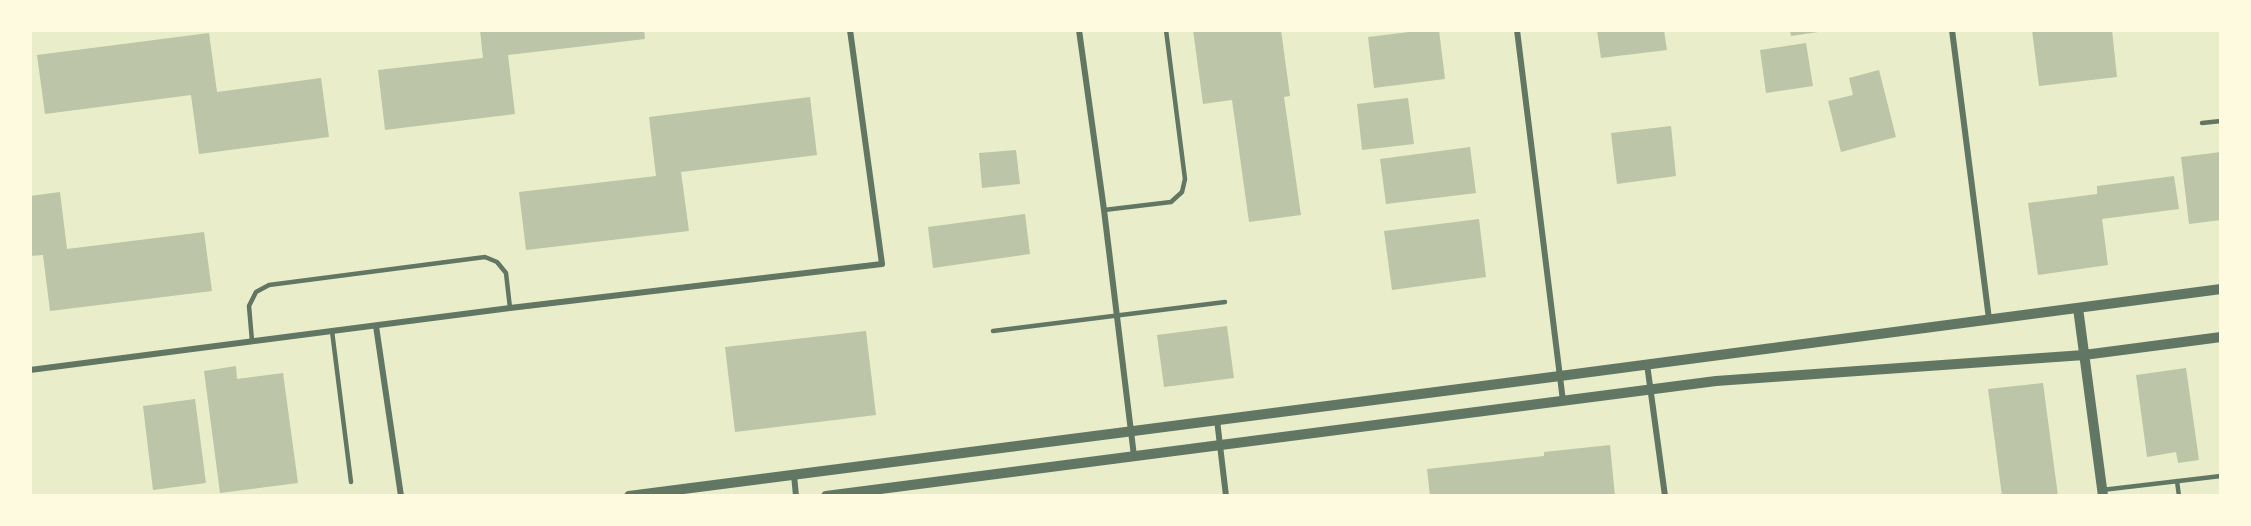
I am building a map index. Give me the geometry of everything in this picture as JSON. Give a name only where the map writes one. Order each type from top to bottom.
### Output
[{"type":"street","points":[[30,370],[510,308],[882,264],[850,30]]},
{"type":"street","points":[[1079,30],[1134,456]]},
{"type":"street","points":[[1517,30],[1563,401]]},
{"type":"street","points":[[1952,30],[1989,319]]},
{"type":"street","points":[[629,496],[2221,289]]},
{"type":"street","points":[[2078,308],[2102,493]]},
{"type":"street","points":[[376,326],[401,496]]},
{"type":"street","points":[[826,496],[1716,381],[2084,355],[2221,337]]},
{"type":"street","points":[[1647,364],[1665,496]]},
{"type":"street","points":[[1218,420],[1226,496]]},
{"type":"street","points":[[794,475],[796,496]]},
{"type":"lane","points":[[1104,210],[1171,202],[1182,192],[1185,179],[1166,30]]},
{"type":"lane","points":[[2202,123],[2221,121]]},
{"type":"lane","points":[[252,341],[249,306],[256,292],[268,285],[485,257],[497,262],[506,273],[510,308]]},
{"type":"lane","points":[[993,332],[1225,302]]},
{"type":"lane","points":[[332,331],[351,482]]},
{"type":"lane","points":[[2102,493],[2221,476]]},
{"type":"lane","points":[[2177,481],[2179,496]]},
{"type":"building","points":[[480,30],[644,30],[645,39],[508,55],[515,114],[385,130],[378,70],[483,58]]},
{"type":"building","points":[[1193,30],[1281,30],[1290,96],[1284,97],[1301,215],[1249,222],[1232,100],[1203,104]]},
{"type":"building","points":[[1439,30],[1445,79],[1374,88],[1368,37]]},
{"type":"building","points":[[1597,30],[1664,30],[1667,50],[1601,58]]},
{"type":"building","points":[[1790,30],[1825,30],[1825,31],[1791,36]]},
{"type":"building","points":[[2032,30],[2112,30],[2117,77],[2039,86]]},
{"type":"building","points":[[209,33],[217,92],[321,78],[329,137],[199,154],[191,95],[45,114],[37,55]]},
{"type":"building","points":[[1806,43],[1813,86],[1766,93],[1760,50]]},
{"type":"building","points":[[1879,70],[1896,137],[1841,152],[1828,101],[1853,95],[1849,78]]},
{"type":"building","points":[[810,97],[817,155],[681,172],[689,231],[526,250],[519,192],[656,176],[649,117]]},
{"type":"building","points":[[1408,98],[1414,144],[1362,150],[1357,104]]},
{"type":"building","points":[[1671,126],[1676,176],[1617,184],[1611,133]]},
{"type":"building","points":[[1470,147],[1476,193],[1386,204],[1380,159]]},
{"type":"building","points":[[1016,150],[1020,184],[982,188],[979,153]]},
{"type":"building","points":[[2221,152],[2221,220],[2189,224],[2181,157]]},
{"type":"building","points":[[2174,176],[2179,209],[2102,219],[2108,265],[2038,275],[2028,203],[2097,194],[2097,186]]},
{"type":"building","points":[[60,192],[67,249],[204,232],[212,291],[50,311],[43,255],[30,256],[30,196]]},
{"type":"building","points":[[1025,214],[1030,254],[933,268],[928,227]]},
{"type":"building","points":[[1479,219],[1486,277],[1392,290],[1384,231]]},
{"type":"building","points":[[1227,326],[1234,378],[1164,387],[1157,335]]},
{"type":"building","points":[[866,331],[876,415],[735,432],[725,347]]},
{"type":"building","points":[[236,366],[237,379],[283,373],[298,483],[220,493],[204,371]]},
{"type":"building","points":[[2186,368],[2199,460],[2178,463],[2176,452],[2147,457],[2136,375]]},
{"type":"building","points":[[2043,383],[2058,496],[2002,496],[1988,389]]},
{"type":"building","points":[[195,399],[206,483],[153,490],[143,406]]},
{"type":"building","points":[[1610,445],[1615,496],[1430,496],[1427,469],[1544,456],[1544,452]]}]
